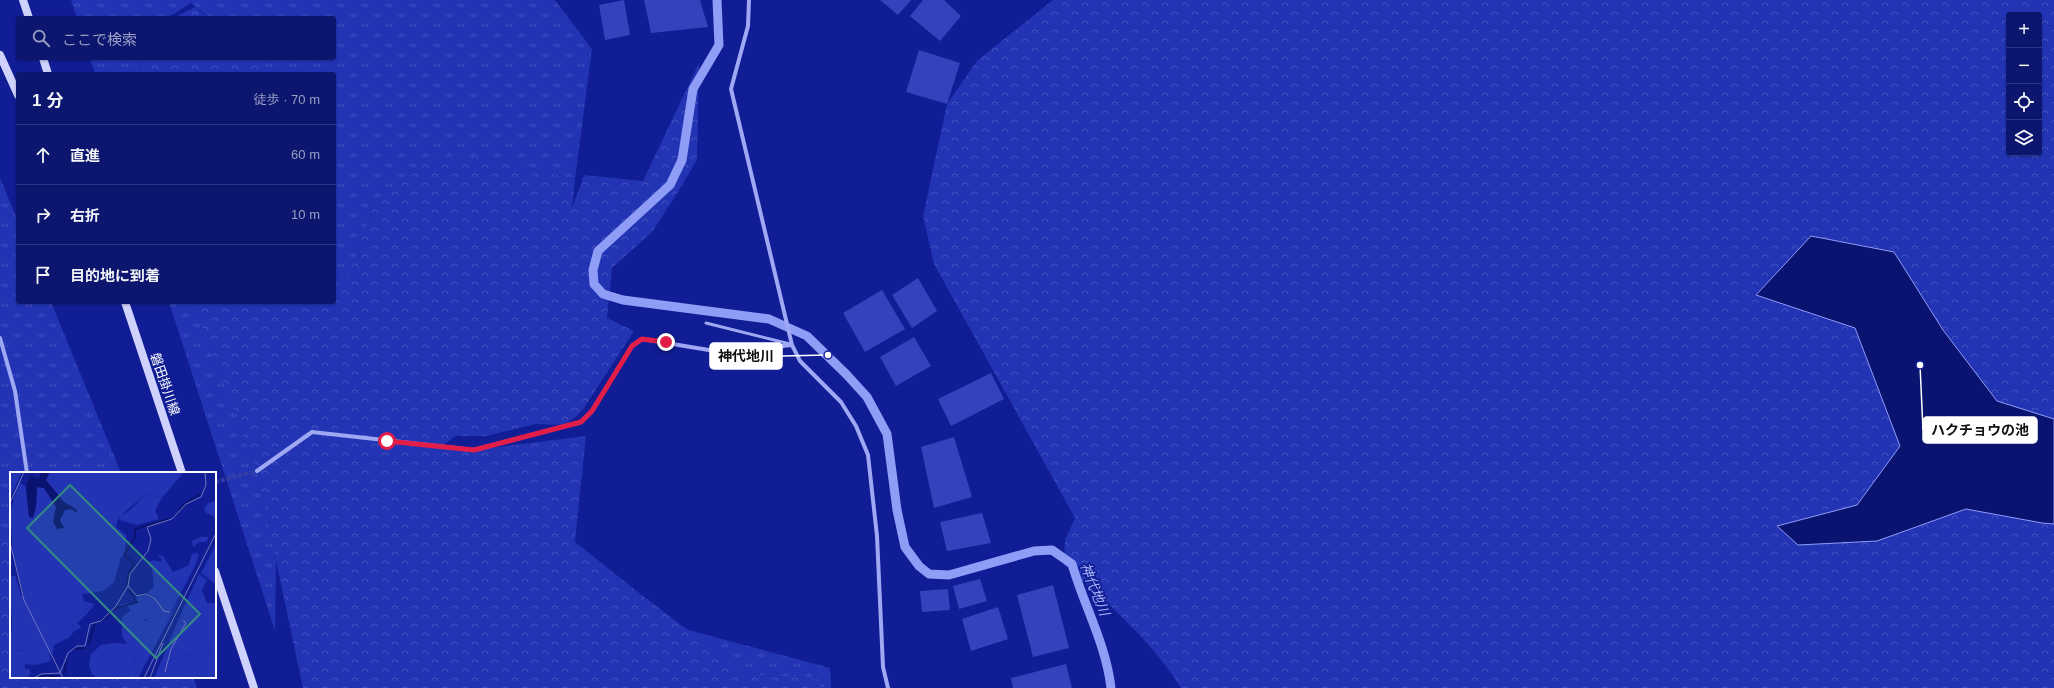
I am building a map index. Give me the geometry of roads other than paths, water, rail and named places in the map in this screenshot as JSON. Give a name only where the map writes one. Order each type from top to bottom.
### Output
[{"type":"main road","points":[[23,0],[29,16]]},
{"type":"main road","points":[[0,55],[16,91]]},
{"type":"main road","points":[[44,60],[47,72]]},
{"type":"main road","name":"磐田掛川線","points":[[126,304],[182,472]]},
{"type":"main road","points":[[216,574],[254,688]]},
{"type":"street","points":[[750,0],[748,26],[731,89],[792,345],[800,361],[841,402],[856,426],[868,455],[877,536],[883,667],[888,688]]},
{"type":"street","points":[[0,338],[15,391],[27,472]]},
{"type":"street","points":[[257,471],[312,432],[474,450],[581,422],[592,411],[632,346],[642,339],[721,352],[792,345]]},
{"type":"lane","points":[[706,323],[792,345]]},
{"type":"waterway","name":"神代地川","points":[[717,0],[719,45],[693,89],[682,160],[670,185],[598,251],[593,270],[594,284],[603,294],[623,300],[769,319],[807,336],[867,397],[887,434],[897,510],[905,547],[919,566],[929,574],[949,575],[1034,551],[1052,550],[1072,564],[1100,641],[1111,688]]},
{"type":"tunnel","points":[[216,482],[257,471]]},
{"type":"place","name":"神代地川","points":[[828,355]]},
{"type":"place","name":"ハクチョウの池","points":[[1920,365]]}]
